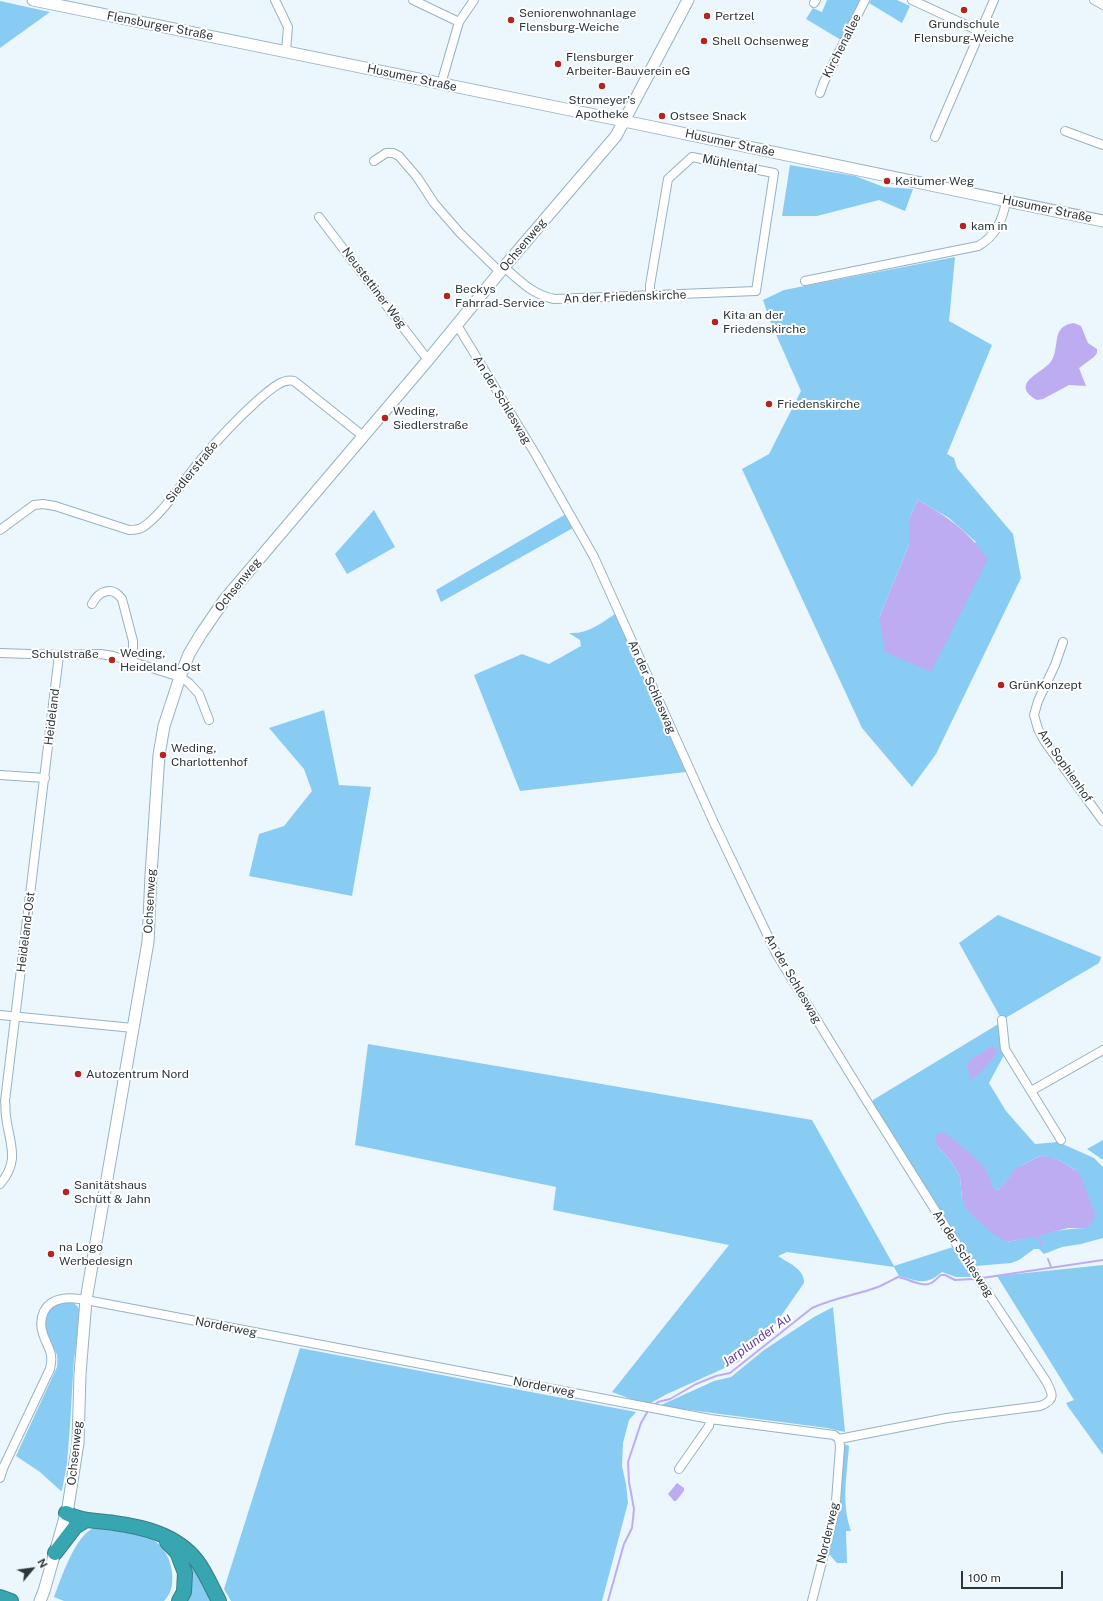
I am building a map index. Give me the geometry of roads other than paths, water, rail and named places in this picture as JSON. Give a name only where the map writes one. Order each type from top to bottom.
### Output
[{"type":"highway","points":[[67,1510],[79,1519],[120,1524]]},
{"type":"highway","points":[[67,1510],[157,1532],[176,1542],[192,1556],[206,1574],[219,1601]]},
{"type":"highway","points":[[55,1553],[68,1535],[80,1523],[86,1520]]},
{"type":"highway","points":[[157,1532],[177,1552],[185,1573],[184,1592],[179,1601]]},
{"type":"highway","points":[[0,1597],[11,1601]]},
{"type":"main road","name":"Flensburger Straße","points":[[33,0],[286,51]]},
{"type":"main road","name":"Ochsenweg","points":[[42,1596],[67,1510],[78,1443],[80,1374],[86,1300],[148,942],[159,754],[164,726],[189,654],[225,599],[428,360],[502,269],[616,136],[688,0]]},
{"type":"main road","name":"Husumer Straße","points":[[286,51],[441,84],[624,120],[1103,221]]},
{"type":"street","points":[[275,0],[288,27],[286,51]]},
{"type":"street","points":[[413,0],[459,22]]},
{"type":"street","points":[[441,84],[459,22],[474,0]]},
{"type":"street","name":"Kirchenallee","points":[[820,92],[865,0]]},
{"type":"street","points":[[912,0],[979,31]]},
{"type":"street","points":[[935,137],[977,41],[979,31],[994,0]]},
{"type":"street","points":[[1094,0],[1103,5]]},
{"type":"street","points":[[1065,131],[1103,145]]},
{"type":"street","name":"An der Friedenskirche","points":[[374,161],[386,153],[392,153],[399,156],[417,177],[434,203],[460,233],[502,269],[533,292],[544,297],[554,299],[756,291]]},
{"type":"street","name":"Mühlental","points":[[650,295],[650,285],[668,179],[692,157],[774,173],[756,291]]},
{"type":"street","points":[[805,281],[978,246],[984,243],[1001,221],[1004,214],[1006,201]]},
{"type":"street","name":"Neustettiner Weg","points":[[319,217],[428,360]]},
{"type":"street","name":"An der Schleswag","points":[[457,325],[536,455],[594,557],[714,823],[777,955],[958,1246],[1046,1381],[1052,1395],[1051,1400],[1048,1403],[1040,1406],[947,1418],[839,1439]]},
{"type":"street","name":"Siedlerstraße","points":[[0,530],[34,505],[43,504],[55,506],[129,530],[138,530],[154,519],[199,461],[233,423],[268,392],[283,382],[289,380],[294,381],[364,436]]},
{"type":"street","points":[[92,604],[96,598],[108,591],[114,591],[122,599],[133,641],[130,661]]},
{"type":"street","name":"Am Sophienhof","points":[[1063,642],[1055,665],[1038,700],[1034,714],[1038,729],[1045,742],[1103,820]]},
{"type":"street","name":"Schulstraße","points":[[0,653],[59,655],[101,654],[113,656],[180,677]]},
{"type":"street","name":"Heideland","points":[[37,847],[59,655]]},
{"type":"street","points":[[180,677],[189,683],[199,694],[209,720]]},
{"type":"street","points":[[0,775],[45,778]]},
{"type":"street","name":"Heideland-Ost","points":[[0,1184],[9,1171],[12,1161],[13,1146],[6,1117],[5,1101],[37,847]]},
{"type":"street","points":[[0,1015],[133,1028]]},
{"type":"street","points":[[1002,1020],[1005,1049],[1062,1140]]},
{"type":"street","points":[[1031,1091],[1103,1050]]},
{"type":"street","points":[[0,1478],[4,1466],[50,1369],[52,1358],[43,1334],[41,1323],[42,1315],[46,1307],[56,1300],[71,1298],[86,1300]]},
{"type":"street","name":"Norderweg","points":[[86,1300],[710,1419],[828,1433],[834,1435],[839,1439],[840,1447],[836,1501],[833,1519],[812,1601]]},
{"type":"street","points":[[679,1469],[709,1426],[710,1419]]},
{"type":"waterway","points":[[1038,1236],[1042,1246]]},
{"type":"waterway","points":[[1048,1259],[1051,1267]]},
{"type":"waterway","name":"Jarplunder Au","points":[[982,1278],[1103,1260]]},
{"type":"waterway","name":"Jarplunder Au","points":[[654,1406],[658,1402],[670,1399],[696,1384],[716,1376],[730,1373],[812,1308],[878,1287],[898,1277],[924,1284],[932,1282],[941,1275],[945,1275],[955,1280],[973,1279]]},
{"type":"waterway","name":"Jarplunder Au","points":[[608,1601],[624,1544],[632,1528],[634,1509],[629,1482],[628,1462],[641,1423],[649,1409]]},
{"type":"place","name":"Grundschule Flensburg-Weiche","points":[[964,10]]},
{"type":"place","name":"Pertzel","points":[[707,16]]},
{"type":"place","name":"Seniorenwohnanlage Flensburg-Weiche","points":[[511,20]]},
{"type":"place","name":"Shell Ochsenweg","points":[[704,41]]},
{"type":"place","name":"Flensburger Arbeiter-Bauverein eG","points":[[558,64]]},
{"type":"place","name":"Stromeyer's Apotheke","points":[[602,86]]},
{"type":"place","name":"Ostsee Snack","points":[[662,116]]},
{"type":"place","name":"Keitumer Weg","points":[[887,181]]},
{"type":"place","name":"kam in","points":[[963,226]]},
{"type":"place","name":"Beckys Fahrrad-Service","points":[[447,296]]},
{"type":"place","name":"Kita an der Friedenskirche","points":[[715,322]]},
{"type":"place","name":"Friedenskirche","points":[[769,404]]},
{"type":"place","name":"Weding, Siedlerstraße","points":[[385,418]]},
{"type":"place","name":"Weding, Heideland-Ost","points":[[112,660]]},
{"type":"place","name":"GrünKonzept","points":[[1001,685]]},
{"type":"place","name":"Weding, Charlottenhof","points":[[163,755]]},
{"type":"place","name":"Autozentrum Nord","points":[[78,1074]]},
{"type":"place","name":"Sanitätshaus Schütt & Jahn","points":[[66,1192]]},
{"type":"place","name":"na Logo Werbedesign","points":[[51,1254]]}]
